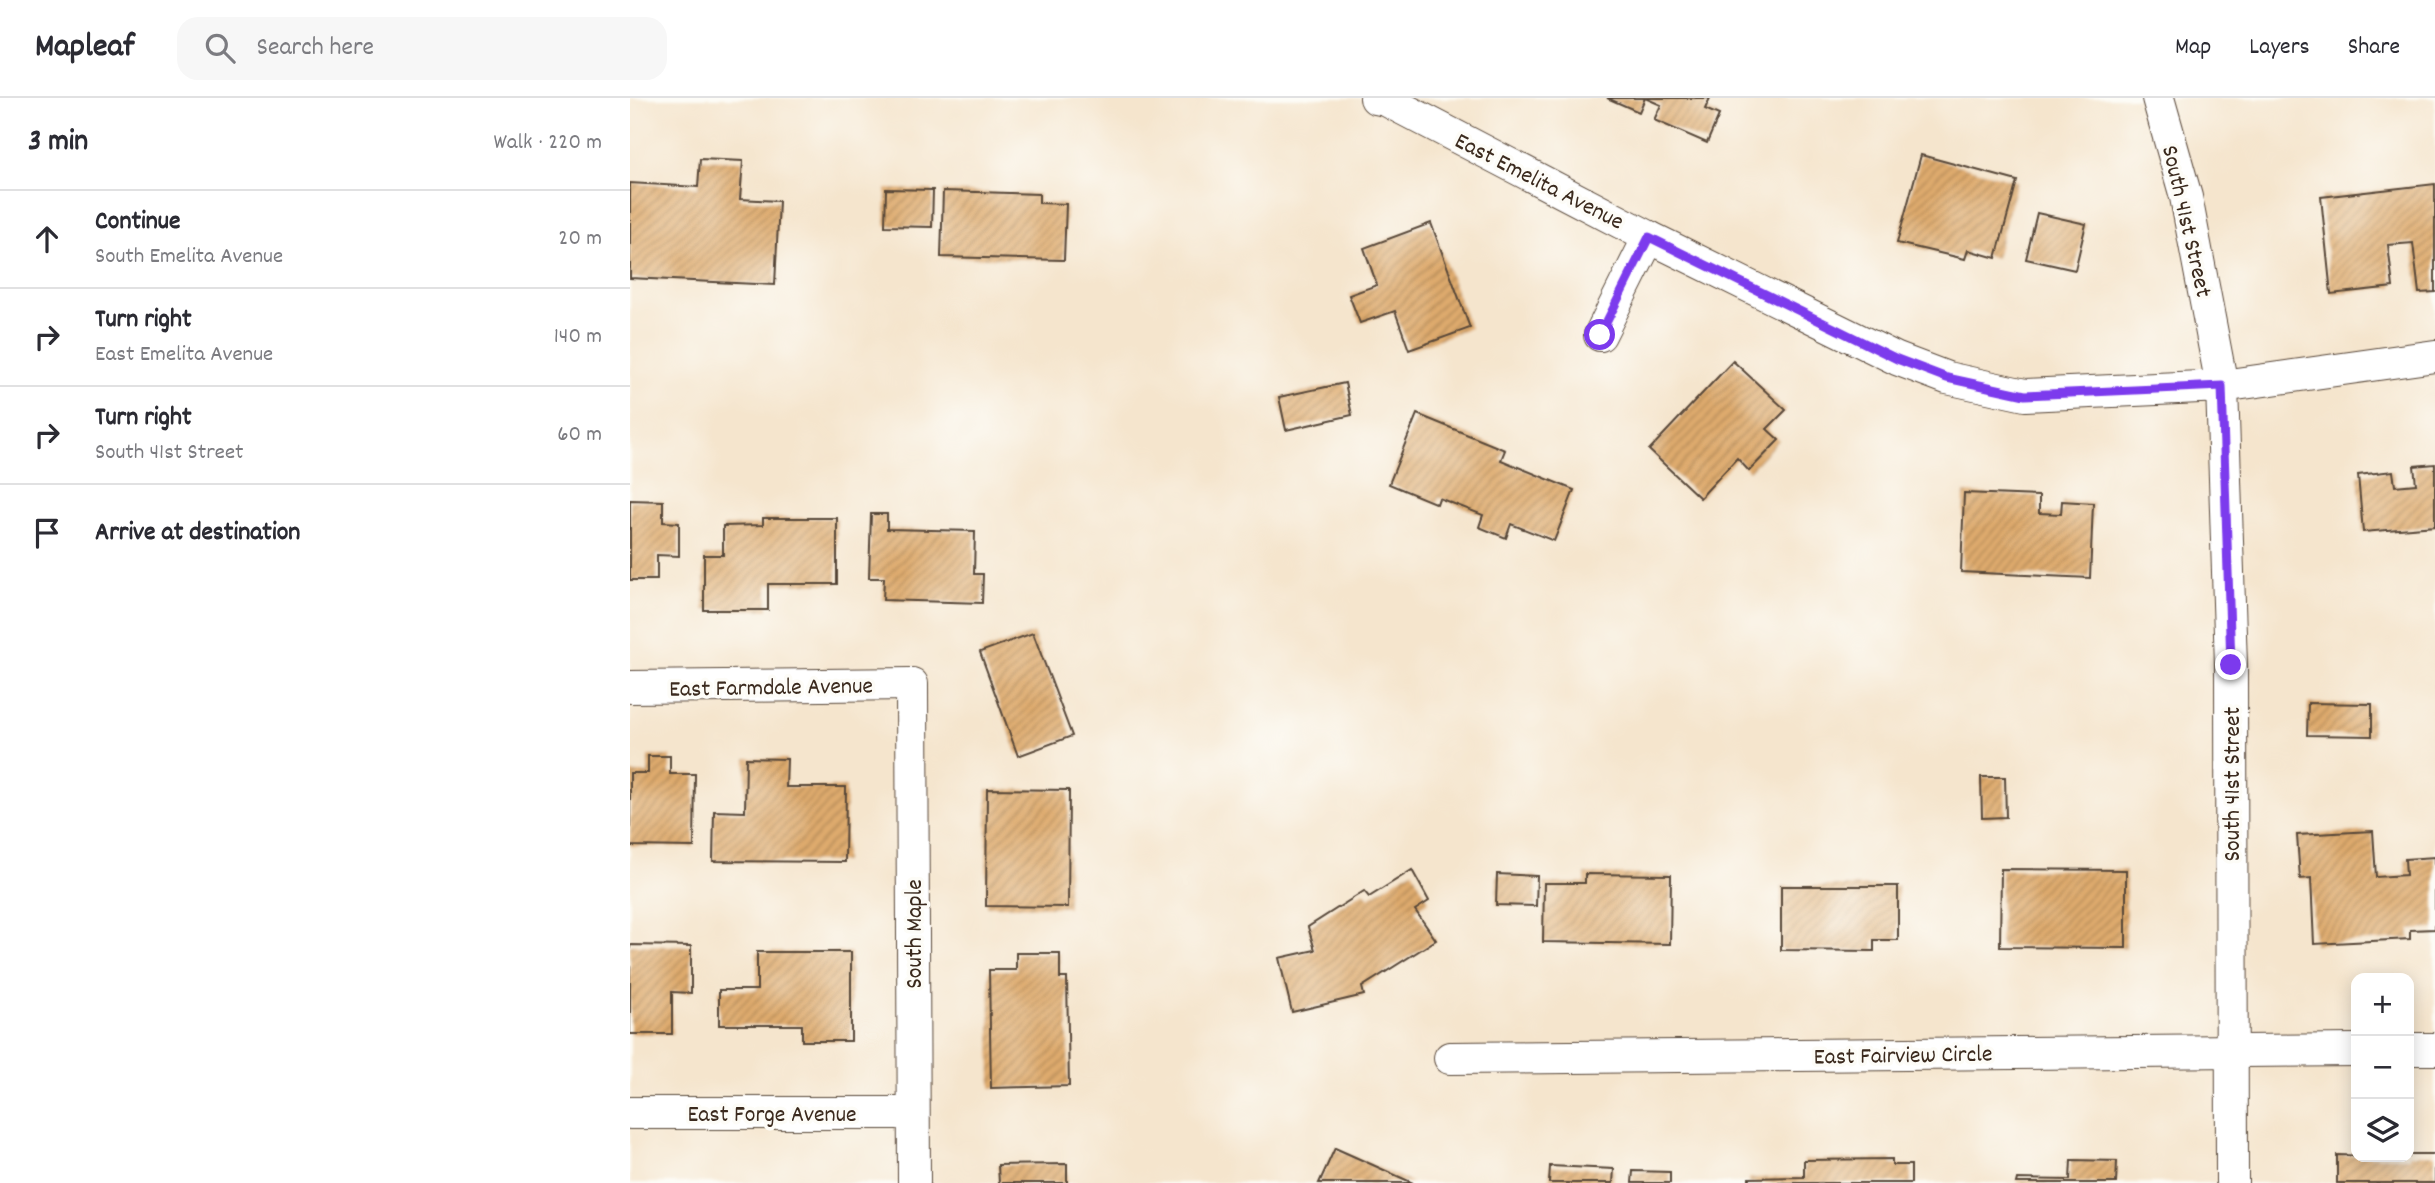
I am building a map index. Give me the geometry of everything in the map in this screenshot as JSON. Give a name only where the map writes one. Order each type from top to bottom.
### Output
[{"type":"street","name":"East Emelita Avenue","points":[[1376,98],[1386,100],[1649,237],[1897,359],[1947,378],[2025,395],[2222,386],[2435,356]]},
{"type":"street","name":"South 41st Street","points":[[2158,98],[2186,197],[2222,386],[2231,665],[2232,1183]]},
{"type":"street","points":[[1600,335],[1649,237]]},
{"type":"street","name":"East Farmdale Avenue","points":[[630,687],[912,684]]},
{"type":"street","name":"South Maple","points":[[912,684],[914,1183]]},
{"type":"street","name":"East Fairview Circle","points":[[1450,1058],[2351,1049]]},
{"type":"street","points":[[2414,1049],[2435,1049]]},
{"type":"street","name":"East Forge Avenue","points":[[630,1113],[913,1113]]},
{"type":"building","points":[[1607,98],[1645,98],[1639,112]]},
{"type":"building","points":[[1645,98],[1710,98],[1705,109],[1719,115],[1707,143],[1654,120],[1661,105]]},
{"type":"building","points":[[1921,155],[2017,181],[1996,258],[1968,250],[1965,259],[1897,243]]},
{"type":"building","points":[[700,159],[743,161],[740,199],[779,201],[775,285],[630,278],[630,183],[698,187]]},
{"type":"building","points":[[2435,184],[2435,292],[2419,293],[2413,243],[2388,245],[2393,287],[2331,294],[2321,197]]},
{"type":"building","points":[[886,189],[933,190],[932,227],[885,226]]},
{"type":"building","points":[[943,191],[1039,194],[1039,203],[1066,204],[1064,260],[941,257]]},
{"type":"building","points":[[2037,213],[2086,224],[2075,270],[2026,259]]},
{"type":"building","points":[[1431,223],[1470,328],[1409,350],[1395,311],[1360,323],[1349,295],[1377,285],[1364,248]]},
{"type":"building","points":[[1733,361],[1786,410],[1767,429],[1779,440],[1749,471],[1737,458],[1700,498],[1649,450]]},
{"type":"building","points":[[1345,383],[1352,415],[1286,430],[1279,397]]},
{"type":"building","points":[[1417,414],[1505,450],[1501,460],[1574,490],[1554,541],[1511,524],[1506,538],[1479,527],[1483,515],[1439,498],[1437,504],[1389,484]]},
{"type":"building","points":[[2435,464],[2435,526],[2363,532],[2358,475],[2393,471],[2395,486],[2416,484],[2414,466]]},
{"type":"building","points":[[1964,493],[2039,496],[2039,513],[2061,514],[2062,501],[2093,503],[2090,578],[1961,572]]},
{"type":"building","points":[[630,500],[663,501],[663,522],[679,523],[679,556],[657,555],[657,580],[630,580]]},
{"type":"building","points":[[871,514],[887,514],[887,529],[975,531],[974,574],[983,574],[982,603],[883,600],[884,578],[869,578]]},
{"type":"building","points":[[763,518],[837,518],[837,584],[768,584],[768,610],[704,610],[704,555],[723,555],[723,526],[763,525]]},
{"type":"building","points":[[1033,633],[1072,736],[1018,756],[980,652]]},
{"type":"building","points":[[2308,703],[2372,704],[2372,736],[2307,735]]},
{"type":"building","points":[[648,756],[670,756],[670,774],[695,774],[694,847],[630,846],[630,773],[648,773]]},
{"type":"building","points":[[746,758],[787,759],[786,787],[846,787],[845,862],[713,861],[714,811],[745,812]]},
{"type":"building","points":[[1981,777],[2005,777],[2006,817],[1982,818]]},
{"type":"building","points":[[987,789],[1069,790],[1068,907],[986,906]]},
{"type":"building","points":[[2373,831],[2376,877],[2406,875],[2405,859],[2435,857],[2435,929],[2410,930],[2410,939],[2314,944],[2311,878],[2300,879],[2297,835]]},
{"type":"building","points":[[2001,869],[2126,870],[2126,948],[2000,947]]},
{"type":"building","points":[[1412,870],[1429,901],[1415,910],[1436,940],[1362,987],[1364,995],[1292,1012],[1279,958],[1315,950],[1308,927],[1364,891],[1369,897]]},
{"type":"building","points":[[1497,874],[1537,876],[1536,906],[1496,905]]},
{"type":"building","points":[[1585,874],[1671,875],[1670,944],[1543,942],[1544,883],[1585,883]]},
{"type":"building","points":[[1781,886],[1898,886],[1898,940],[1874,940],[1874,951],[1781,950]]},
{"type":"building","points":[[630,945],[691,946],[691,993],[672,992],[672,1034],[630,1034]]},
{"type":"building","points":[[757,952],[851,952],[851,1041],[802,1041],[802,1025],[719,1025],[719,990],[757,990]]},
{"type":"building","points":[[1016,953],[1060,953],[1060,978],[1067,978],[1069,1086],[991,1088],[989,970],[1016,970]]},
{"type":"building","points":[[1335,1148],[1413,1183],[1319,1183]]},
{"type":"building","points":[[2414,1154],[2435,1154],[2435,1183],[2337,1183],[2337,1155],[2351,1155],[2351,1162],[2414,1162]]},
{"type":"building","points":[[1892,1159],[1892,1165],[1911,1165],[1911,1183],[1749,1183],[1749,1178],[1804,1177],[1804,1160]]},
{"type":"building","points":[[2071,1160],[2117,1161],[2116,1183],[2016,1183],[2017,1179],[2070,1180]]},
{"type":"building","points":[[1067,1164],[1067,1183],[999,1183],[998,1165]]},
{"type":"building","points":[[1550,1166],[1614,1169],[1613,1183],[1549,1183]]},
{"type":"building","points":[[1633,1171],[1670,1172],[1670,1183],[1632,1183]]},
{"type":"route","points":[[1600,335],[1649,237],[1897,359],[1947,378],[2025,395],[2222,386],[2231,665]]}]
